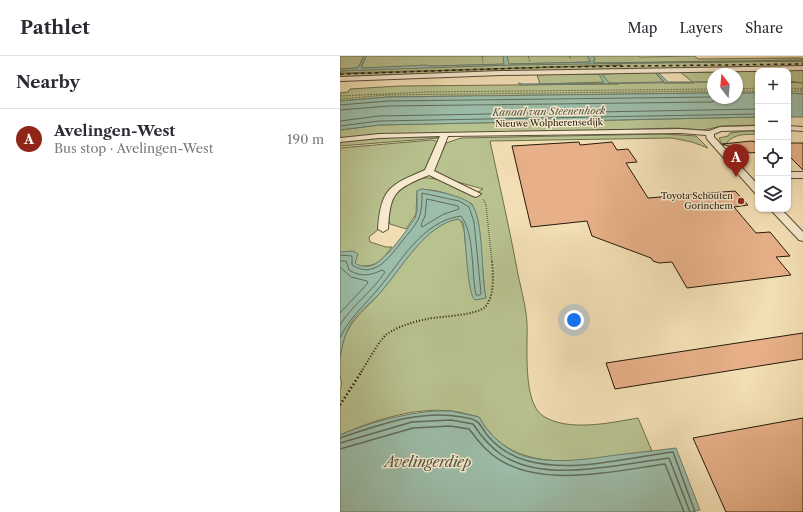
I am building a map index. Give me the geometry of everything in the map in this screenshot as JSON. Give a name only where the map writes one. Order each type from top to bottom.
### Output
[{"type":"street","points":[[340,79],[508,73],[803,68]]},
{"type":"street","name":"Nieuwe Wolpherensedijk","points":[[340,140],[379,136],[444,134],[672,131],[710,135],[720,129],[755,128]]},
{"type":"street","points":[[791,128],[803,129]]},
{"type":"street","points":[[383,229],[383,211],[388,195],[401,184],[429,172],[444,139],[444,134]]},
{"type":"street","points":[[710,135],[755,188]]},
{"type":"street","points":[[429,172],[476,194]]},
{"type":"street","points":[[791,175],[803,174]]},
{"type":"street","points":[[746,179],[755,178]]},
{"type":"street","points":[[778,212],[803,238]]},
{"type":"path","points":[[482,56],[483,63]]},
{"type":"path","points":[[528,56],[530,62]]},
{"type":"path","points":[[569,56],[571,60]]},
{"type":"path","points":[[791,88],[803,90]]},
{"type":"path","points":[[340,96],[421,92],[707,90]]},
{"type":"path","points":[[340,99],[392,95],[707,90]]},
{"type":"path","points":[[743,90],[755,90]]},
{"type":"path","points":[[791,91],[803,90]]},
{"type":"path","points":[[340,405],[385,335],[395,328],[419,321],[474,312],[482,309],[488,304],[493,284],[486,205],[484,200],[476,194]]},
{"type":"shaded area","points":[[340,56],[364,56],[358,68],[340,69]]},
{"type":"shaded area","points":[[366,56],[587,56],[591,62],[361,68]]},
{"type":"shaded area","points":[[593,56],[695,56],[698,59],[800,58],[803,60],[596,63],[593,62],[595,59]]},
{"type":"shaded area","points":[[803,61],[803,67],[340,77],[340,74],[622,65],[340,73],[340,71],[398,68]]},
{"type":"shaded area","points":[[791,70],[803,70],[803,83],[791,81]]},
{"type":"shaded area","points":[[743,71],[755,71],[755,93],[743,93]]},
{"type":"shaded area","points":[[655,72],[664,83],[694,83],[680,72],[707,72],[707,93],[388,97],[340,101],[340,93],[348,92],[350,89],[399,86],[618,84],[608,83],[602,74]]},
{"type":"shaded area","points":[[576,73],[599,74],[605,82],[540,84],[537,75]]},
{"type":"shaded area","points":[[791,82],[803,83],[803,94],[791,93]]},
{"type":"shaded area","points":[[755,117],[755,125],[722,126],[703,130],[676,128],[340,138],[340,130],[379,125]]},
{"type":"shaded area","points":[[755,131],[755,134],[734,137],[723,147],[719,138],[728,136],[730,133]]},
{"type":"shaded area","points":[[664,134],[696,136],[708,148],[692,142],[672,138],[490,141],[525,309],[527,323],[529,386],[536,409],[543,416],[564,424],[602,424],[638,418],[652,451],[581,460],[556,461],[534,458],[512,450],[494,437],[479,417],[455,411],[438,410],[395,416],[367,424],[340,435],[340,360],[343,343],[347,332],[359,315],[387,285],[425,237],[436,228],[448,222],[460,219],[464,229],[466,250],[485,294],[478,221],[472,204],[437,191],[423,190],[417,191],[416,214],[406,229],[390,224],[387,216],[390,202],[400,190],[421,178],[441,180],[476,193],[483,189],[432,175],[446,143],[461,138]]},
{"type":"shaded area","points":[[402,137],[441,137],[340,146],[340,141]]},
{"type":"shaded area","points":[[432,140],[440,142],[429,168],[392,190],[379,217],[379,229],[369,237],[370,242],[386,247],[392,247],[385,256],[375,264],[359,266],[340,295],[340,148]]},
{"type":"water","points":[[364,56],[366,56],[361,67],[363,68],[426,65],[504,64],[503,56],[507,56],[509,64],[591,62],[587,56],[593,56],[595,59],[593,62],[596,63],[803,61],[513,65],[340,71],[340,69],[358,68]]},
{"type":"water","points":[[665,71],[659,73],[668,82],[707,82],[521,85],[518,83],[604,83],[599,74],[575,73]],"holes":[[[655,72],[664,82],[609,83],[602,74]]]},
{"type":"water","name":"Kanaal van Steenenhoek","points":[[707,93],[707,104],[743,104],[743,93],[755,93],[755,117],[379,125],[340,130],[340,101],[388,97]]},
{"type":"water","points":[[791,93],[803,94],[803,117],[791,117]]},
{"type":"water","points":[[421,189],[462,198],[471,204],[478,221],[486,298],[475,300],[472,296],[468,277],[463,222],[458,219],[446,223],[434,230],[424,239],[379,294],[354,319],[345,335],[340,358],[340,252],[353,251],[358,254],[355,263],[358,265],[370,266],[375,264],[388,253],[415,218],[417,211],[417,191]]},
{"type":"water","name":"Avelingerdiep","points":[[434,411],[451,411],[479,417],[492,435],[510,450],[524,456],[545,460],[577,460],[676,448],[700,510],[691,512],[340,512],[340,435],[386,419]]},
{"type":"building","points":[[752,141],[755,142],[755,152],[751,153],[722,144]]},
{"type":"building","points":[[579,142],[580,145],[612,142],[617,150],[628,149],[637,162],[626,163],[648,198],[735,191],[748,205],[734,207],[756,233],[770,232],[790,256],[776,257],[791,275],[687,288],[672,262],[659,263],[653,261],[651,258],[592,236],[587,221],[531,227],[512,146]]},
{"type":"building","points":[[791,143],[803,143],[803,170],[791,158]]},
{"type":"building","points":[[803,333],[803,359],[615,389],[606,363]]},
{"type":"building","points":[[803,418],[803,512],[726,512],[693,438]]},
{"type":"railway","points":[[340,74],[552,67],[803,64]]},
{"type":"place","name":"Avelingen-West","points":[[736,177]]},
{"type":"place","name":"Toyota Schouten Gorinchem","points":[[741,201]]}]
